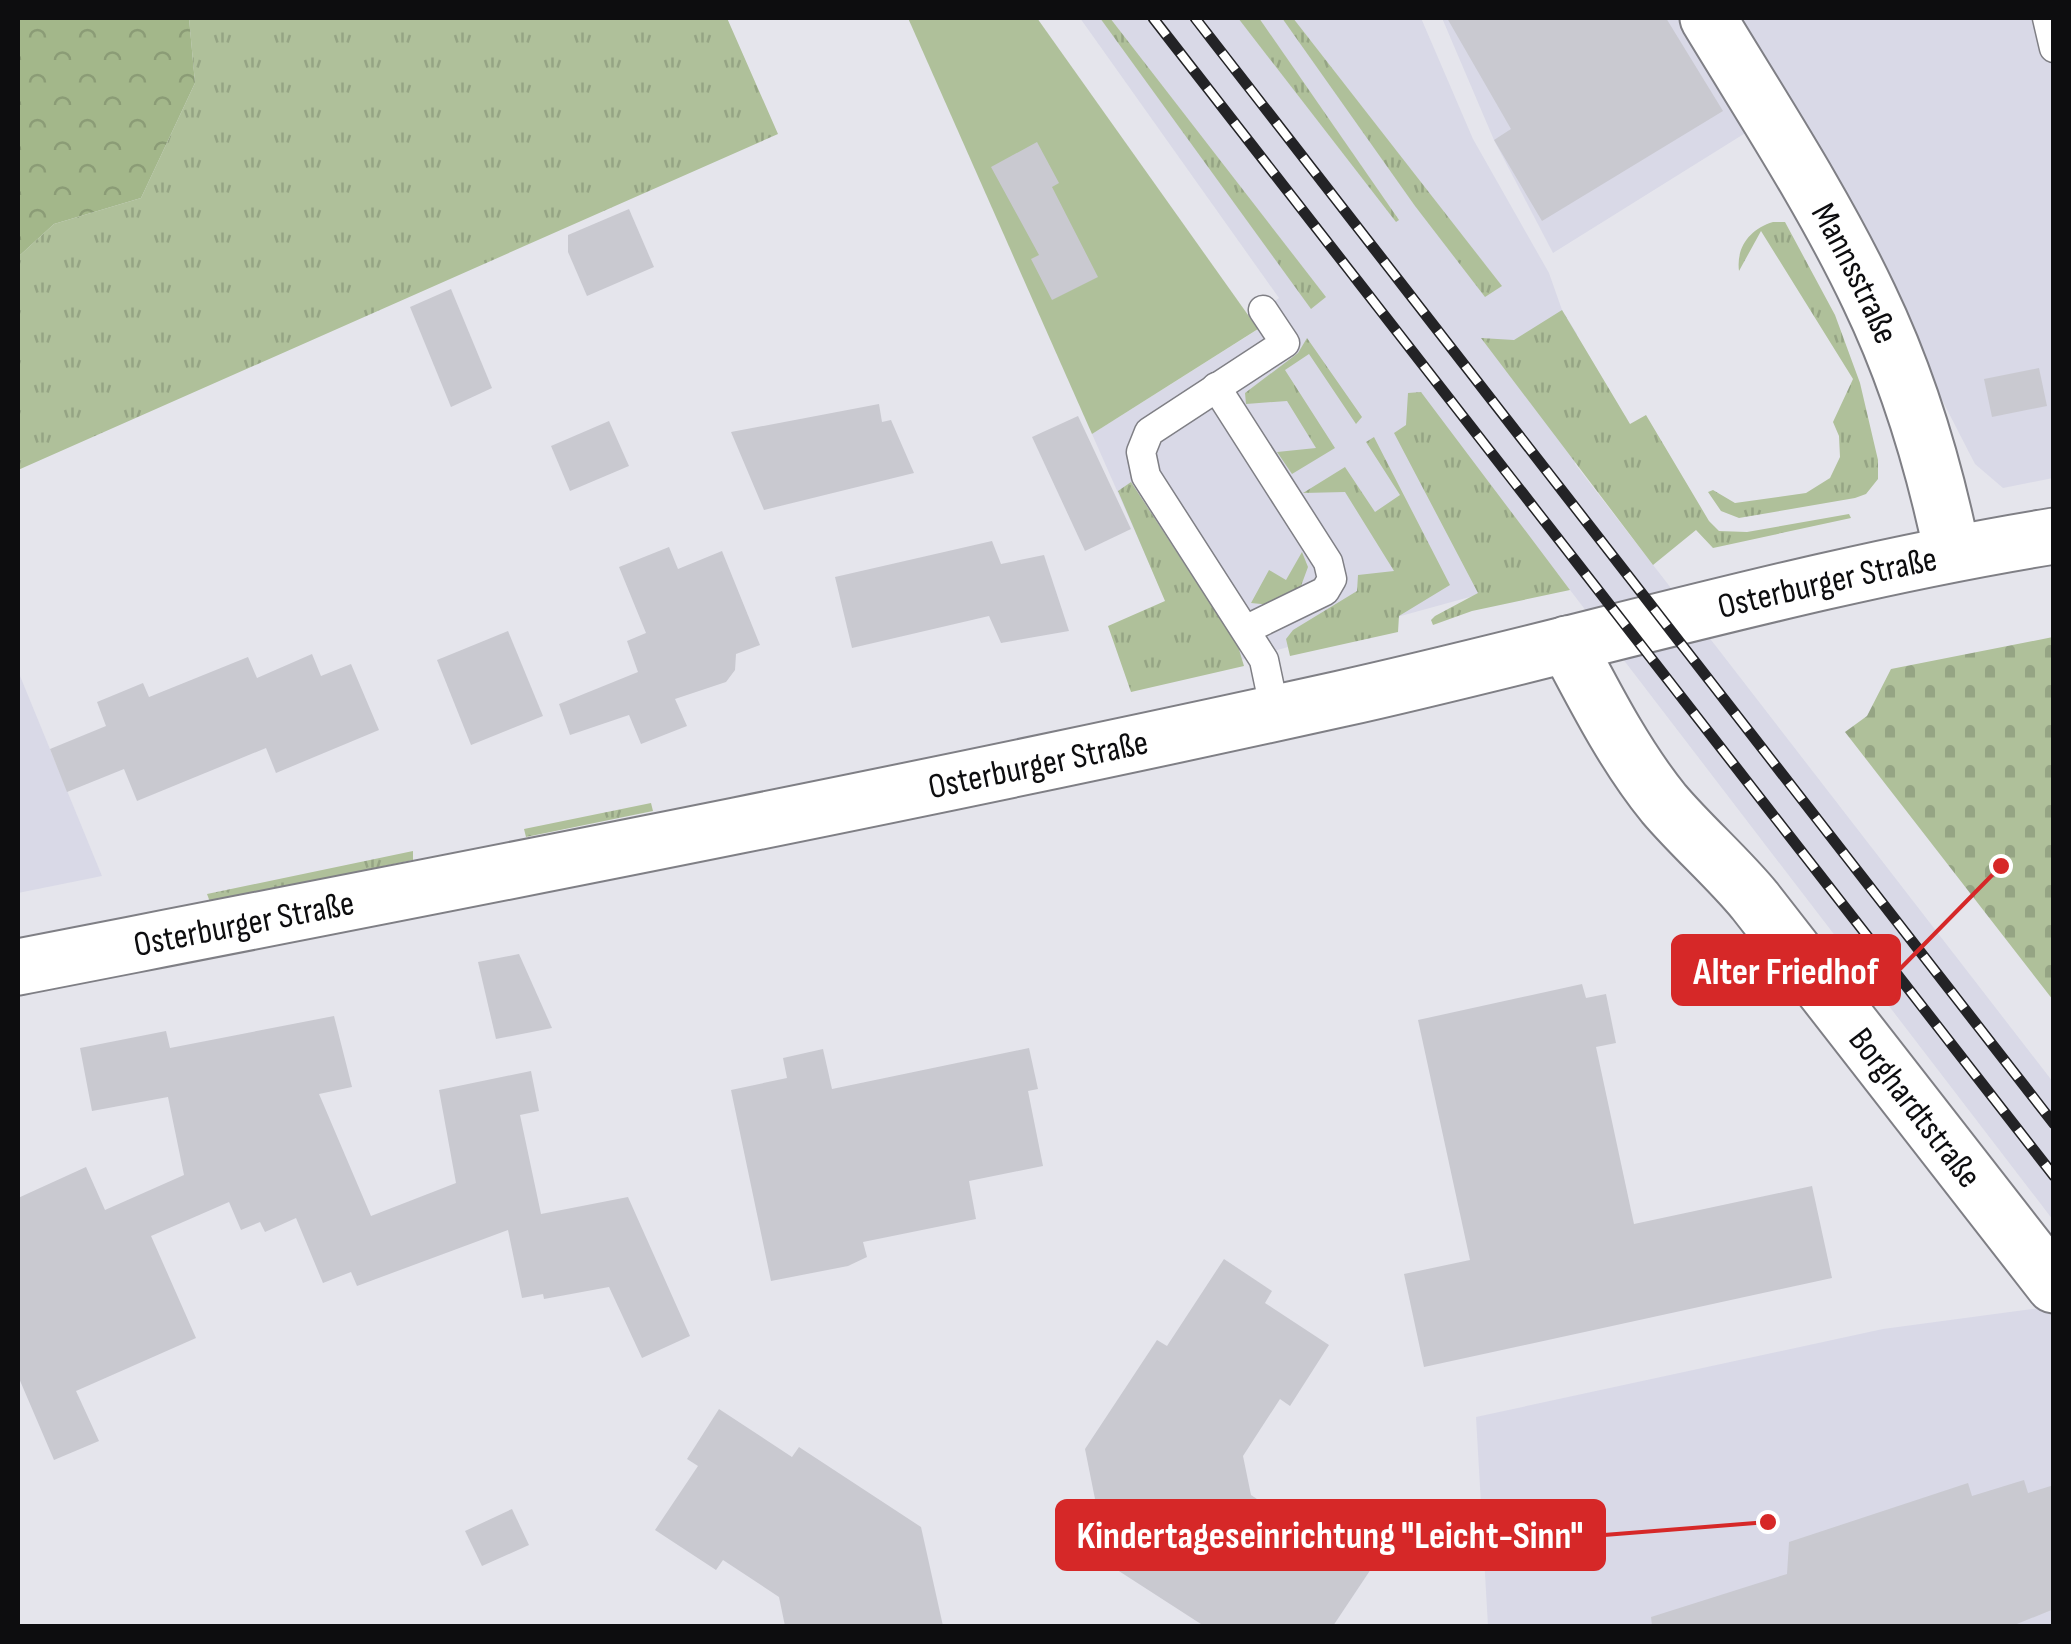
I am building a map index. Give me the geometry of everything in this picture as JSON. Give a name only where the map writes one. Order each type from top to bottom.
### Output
[{"type":"street","name":"Mannsstraße","points":[[1708,18],[1823,208],[1870,298],[1904,380],[1936,478],[1952,552]]},
{"type":"street","name":"Osterburger Straße","points":[[18,968],[1276,712],[1816,581],[1952,552],[2054,536]]},
{"type":"street","name":"Borghardtstraße","points":[[1567,644],[1636,767],[1666,806],[1755,900],[2054,1285]]},
{"type":"lane","points":[[2048,18],[2054,48]]},
{"type":"lane","points":[[1263,310],[1285,344],[1149,432],[1141,452],[1146,476],[1264,660],[1276,712]]},
{"type":"lane","points":[[1216,387],[1328,562],[1332,579],[1325,591],[1247,629]]},
{"type":"shaded area","points":[[1080,18],[1421,18],[1473,139],[1549,273],[1562,310],[1577,334],[1575,464],[2053,1082],[2053,1220],[1557,573],[1197,672],[1092,434],[1257,330],[1251,318],[1279,298]]},
{"type":"shaded area","points":[[1442,18],[1678,18],[1747,132],[1553,253],[1494,140]]},
{"type":"shaded area","points":[[1734,18],[2053,18],[2053,478],[2003,488],[1975,464],[1811,145]]},
{"type":"shaded area","points":[[18,671],[102,876],[18,893]]},
{"type":"shaded area","points":[[2048,1307],[2054,1314],[2053,1626],[1488,1626],[1476,1417],[1883,1329]]},
{"type":"green space","points":[[18,18],[189,18],[195,83],[141,198],[54,224],[18,257]]},
{"type":"green space","points":[[189,18],[727,18],[778,134],[18,470],[18,257],[54,224],[141,198],[195,83]]},
{"type":"green space","points":[[908,18],[1037,18],[1258,329],[1092,434]]},
{"type":"green space","points":[[1100,18],[1110,18],[1326,297],[1311,309]]},
{"type":"green space","points":[[1238,18],[1259,18],[1399,220],[1396,222]]},
{"type":"green space","points":[[1282,18],[1293,18],[1502,286],[1485,297],[1415,206]]},
{"type":"green space","points":[[1773,222],[1785,222],[1835,315],[1860,383],[1878,460],[1878,479],[1866,494],[1855,498],[1739,518],[1721,511],[1708,492],[1713,490],[1735,503],[1806,493],[1830,478],[1840,457],[1839,436],[1833,422],[1853,379],[1761,231],[1739,271],[1746,240]]},
{"type":"green space","points":[[1562,310],[1630,424],[1646,415],[1709,521],[1719,531],[1747,532],[1849,514],[1851,518],[1713,548],[1696,530],[1653,565],[1481,338],[1514,340]]},
{"type":"green space","points":[[1307,338],[1362,417],[1356,424],[1309,354],[1285,370],[1335,448],[1292,474],[1277,452],[1316,448],[1287,401],[1246,404],[1245,393],[1298,353]]},
{"type":"green space","points":[[1421,392],[1570,590],[1472,611],[1433,625],[1431,620],[1435,616],[1478,593],[1394,433],[1406,425],[1408,393]]},
{"type":"green space","points":[[1374,437],[1450,585],[1399,616],[1398,632],[1290,656],[1286,639],[1293,630],[1357,591],[1358,575],[1394,571],[1345,492],[1303,493],[1345,467],[1375,512],[1400,495],[1366,442]]},
{"type":"green space","points":[[1131,482],[1238,646],[1244,666],[1131,692],[1108,626],[1165,601],[1118,491]]},
{"type":"green space","points":[[1302,552],[1308,567],[1301,586],[1271,605],[1251,603],[1269,570],[1286,580]]},
{"type":"green space","points":[[2054,637],[2053,1000],[1845,732],[1867,716],[1891,669]]},
{"type":"green space","points":[[651,803],[653,811],[526,837],[524,829]]},
{"type":"green space","points":[[413,851],[413,860],[210,902],[207,894]]},
{"type":"building","points":[[1447,18],[1666,18],[1723,111],[1542,221],[1494,140],[1511,129]]},
{"type":"building","points":[[1037,142],[1059,183],[1052,187],[1098,277],[1052,300],[1031,259],[1039,255],[991,167]]},
{"type":"building","points":[[629,209],[654,267],[587,296],[568,252],[568,235]]},
{"type":"building","points":[[451,289],[492,388],[451,407],[410,307]]},
{"type":"building","points":[[2039,368],[2047,406],[1992,417],[1984,379]]},
{"type":"building","points":[[879,404],[882,422],[891,420],[914,473],[764,510],[731,432]]},
{"type":"building","points":[[1078,416],[1131,529],[1085,551],[1032,437]]},
{"type":"building","points":[[609,421],[629,466],[570,491],[551,446]]},
{"type":"building","points":[[992,541],[1001,564],[1044,555],[1069,631],[1001,643],[989,616],[852,648],[835,577]]},
{"type":"building","points":[[669,547],[678,569],[722,551],[760,645],[736,654],[735,670],[726,682],[675,699],[687,726],[641,744],[629,715],[570,735],[559,704],[638,672],[627,641],[646,633],[619,567]]},
{"type":"building","points":[[508,631],[543,716],[471,745],[437,660]]},
{"type":"building","points":[[312,654],[321,676],[351,664],[379,730],[276,773],[266,748],[137,801],[124,769],[67,792],[50,749],[106,726],[97,702],[143,683],[149,697],[248,657],[257,678]]},
{"type":"building","points":[[519,954],[552,1028],[496,1039],[478,962]]},
{"type":"building","points":[[1582,984],[1586,998],[1606,994],[1616,1043],[1596,1047],[1634,1224],[1812,1186],[1832,1278],[1424,1367],[1404,1274],[1470,1260],[1418,1020]]},
{"type":"building","points":[[334,1016],[352,1087],[319,1094],[371,1216],[456,1183],[439,1090],[531,1071],[539,1111],[520,1115],[541,1214],[628,1197],[690,1336],[642,1358],[609,1287],[544,1299],[543,1294],[522,1298],[508,1230],[357,1286],[351,1272],[323,1283],[296,1218],[265,1232],[260,1222],[241,1230],[229,1202],[151,1236],[196,1338],[76,1391],[99,1441],[54,1460],[18,1376],[18,1198],[86,1167],[105,1210],[184,1175],[168,1097],[92,1111],[80,1048],[166,1031],[170,1048]]},
{"type":"building","points":[[1029,1048],[1038,1089],[1028,1091],[1043,1166],[969,1181],[976,1219],[863,1242],[867,1257],[848,1266],[771,1281],[731,1090],[787,1078],[783,1058],[823,1049],[832,1089]]},
{"type":"building","points":[[1224,1259],[1272,1291],[1265,1303],[1329,1345],[1290,1406],[1280,1399],[1243,1456],[1251,1495],[1308,1533],[1315,1523],[1375,1563],[1333,1626],[1204,1626],[1108,1564],[1085,1449],[1157,1340],[1167,1346]]},
{"type":"building","points":[[719,1409],[792,1457],[799,1447],[921,1527],[943,1626],[785,1626],[779,1597],[723,1560],[716,1570],[655,1530],[698,1466],[687,1459]]},
{"type":"building","points":[[2024,1480],[2028,1493],[2054,1485],[2054,1609],[2012,1626],[1652,1626],[1651,1617],[1787,1574],[1789,1542],[1968,1483],[1972,1496]]},
{"type":"building","points":[[512,1509],[529,1545],[482,1566],[465,1531]]},
{"type":"railway","points":[[1153,18],[2054,1176]]},
{"type":"railway","points":[[1195,18],[2054,1124]]},
{"type":"place","name":"Alter Friedhof","points":[[2001,866]]},
{"type":"place","name":"Kindertageseinrichtung \"Leicht-Sinn\"","points":[[1768,1522]]}]
